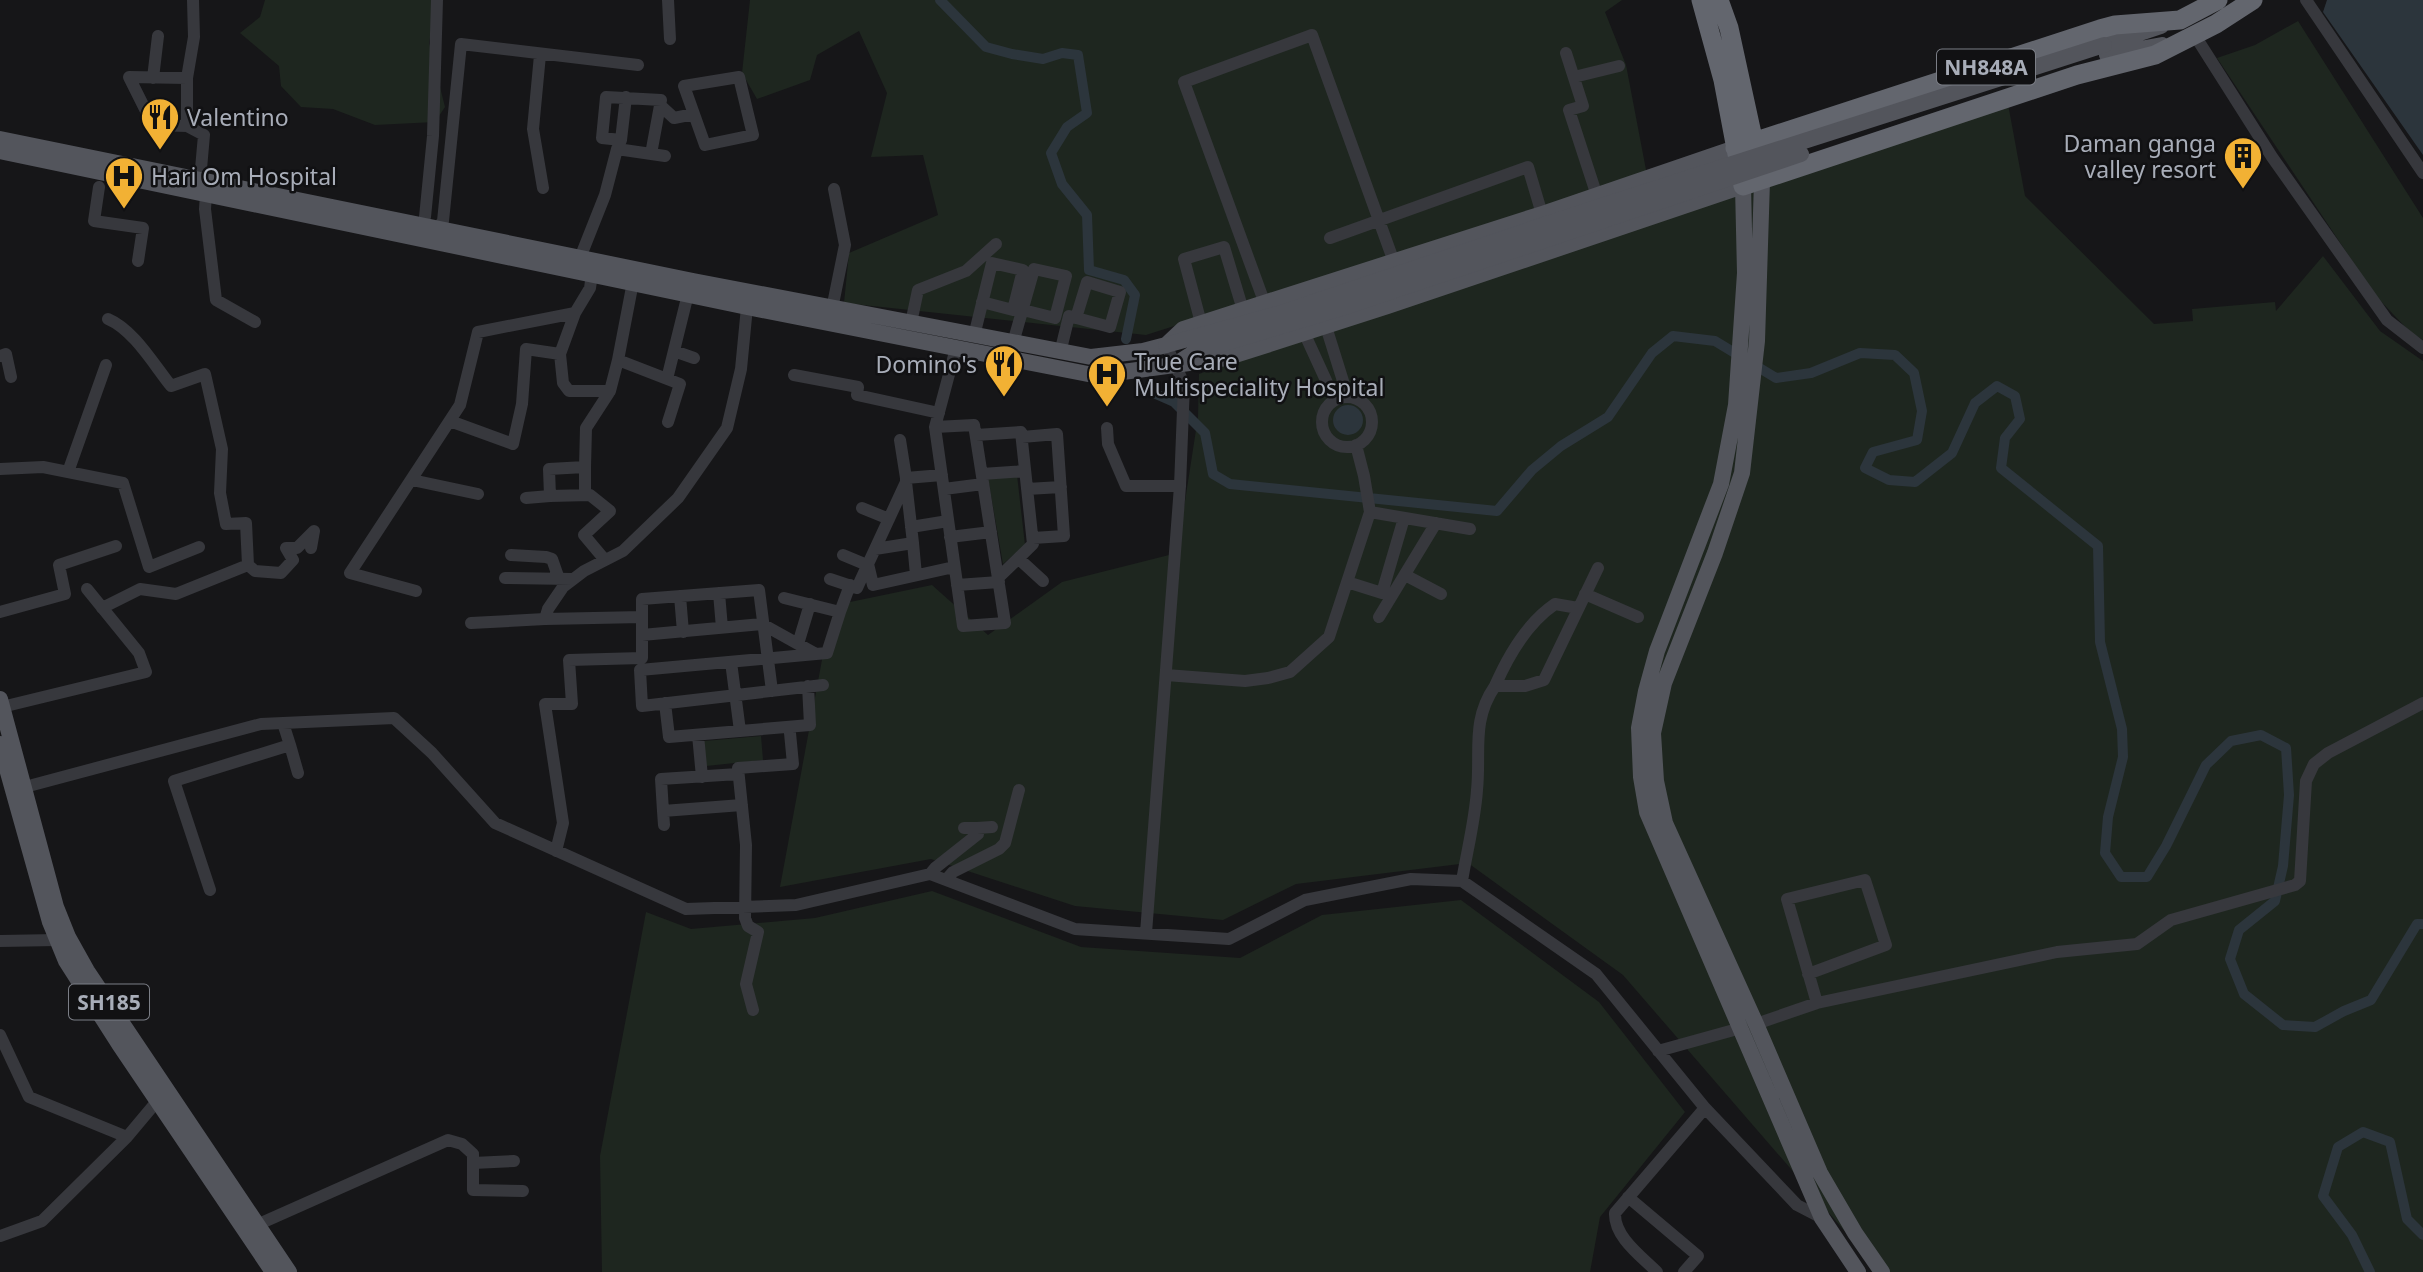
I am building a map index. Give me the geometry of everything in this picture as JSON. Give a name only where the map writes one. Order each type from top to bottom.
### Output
[{"type":"highway","points":[[1700,0],[1744,145],[1762,181]]},
{"type":"highway","points":[[1719,0],[1729,29],[1744,145],[1743,186],[2077,75],[2155,55],[2184,32],[2233,14],[2253,0]]},
{"type":"highway","name":"NH848A","points":[[1744,145],[2115,25],[2184,32],[2218,0]]},
{"type":"main road","points":[[0,151],[205,185],[418,226],[592,274],[747,307],[963,339],[1013,343],[1077,356],[1103,356],[1143,351],[1281,313],[1652,190],[2105,50],[2184,32]]},
{"type":"main road","points":[[1176,364],[1195,352],[1348,306],[2105,50]]},
{"type":"main road","points":[[0,139],[205,185]]},
{"type":"main road","points":[[1166,345],[1179,332],[1201,323],[1597,196],[1744,145]]},
{"type":"main road","points":[[1745,383],[1757,341],[1762,181]]},
{"type":"main road","points":[[418,226],[911,323],[1088,374],[1218,360],[1743,186],[1745,273],[1741,334],[1745,383],[1742,473],[1715,553],[1664,682],[1653,733],[1656,781],[1665,823],[1748,1026],[1784,1134],[1822,1218],[1857,1272]]},
{"type":"main road","name":"SH185","points":[[1,706],[57,940],[78,980],[168,1106],[258,1224],[289,1272]]},
{"type":"main road","name":"SH185","points":[[0,744],[19,789],[68,937],[168,1106],[273,1272]]},
{"type":"main road","points":[[1748,1026],[1820,1173],[1855,1233],[1882,1272]]},
{"type":"street","points":[[187,126],[187,78],[194,37],[193,0]]},
{"type":"street","points":[[418,226],[433,135],[437,0]]},
{"type":"street","points":[[668,0],[670,39]]},
{"type":"street","points":[[2306,0],[2423,173]]},
{"type":"street","points":[[2184,32],[2386,320],[2423,348]]},
{"type":"street","points":[[153,78],[158,36]]},
{"type":"street","points":[[1265,304],[1184,82],[1312,36],[1394,262]]},
{"type":"street","points":[[438,228],[443,221],[461,44],[638,65]]},
{"type":"street","points":[[1566,53],[1583,106],[1569,110],[1597,196]]},
{"type":"street","points":[[540,55],[533,129],[542,188]]},
{"type":"street","points":[[1574,77],[1619,66]]},
{"type":"street","points":[[187,78],[129,77],[153,125],[187,126],[204,135],[205,209],[216,300],[255,322]]},
{"type":"street","points":[[739,77],[753,135],[705,145],[695,114],[684,86],[739,77]]},
{"type":"street","points":[[650,154],[662,107],[661,100],[606,97],[602,138],[650,154],[665,156]]},
{"type":"street","points":[[580,258],[605,195],[619,144],[626,97]]},
{"type":"street","points":[[662,107],[674,118],[695,114]]},
{"type":"street","points":[[1331,238],[1380,220],[1440,205],[1482,190],[1528,167],[1542,214]]},
{"type":"street","points":[[99,187],[94,221],[143,228],[138,261]]},
{"type":"street","points":[[832,309],[845,245],[834,190]]},
{"type":"street","points":[[911,323],[918,290],[965,271],[996,244]]},
{"type":"street","points":[[1201,323],[1184,259],[1224,247],[1244,310]]},
{"type":"street","points":[[592,274],[590,288],[575,313],[560,354],[563,383],[569,391],[610,391]]},
{"type":"street","points":[[585,494],[586,428],[610,391],[634,282]]},
{"type":"street","points":[[1315,287],[1342,398]]},
{"type":"street","points":[[1296,293],[1306,332],[1342,398]]},
{"type":"street","points":[[667,379],[688,294]]},
{"type":"street","points":[[935,427],[975,425],[1005,623],[963,626],[935,427],[963,339],[982,302]]},
{"type":"street","points":[[505,578],[566,579],[605,561],[623,551],[678,498],[727,428],[741,369],[747,307]]},
{"type":"street","points":[[1013,343],[1023,310]]},
{"type":"street","points":[[416,591],[350,573],[460,405],[478,332],[575,313]]},
{"type":"street","points":[[1060,353],[1069,316],[1076,318]]},
{"type":"street","points":[[108,319],[134,340],[171,386],[205,374],[222,449],[220,492],[226,524],[246,523],[248,565],[255,571],[281,573],[293,560],[286,548],[296,548],[314,531],[311,548]]},
{"type":"street","points":[[1146,933],[1180,486],[1184,384],[1166,345]]},
{"type":"street","points":[[450,421],[513,443],[522,404],[526,349],[560,354]]},
{"type":"street","points":[[674,351],[694,358]]},
{"type":"street","points":[[0,356],[6,354],[11,377]]},
{"type":"street","points":[[618,360],[680,384],[668,422]]},
{"type":"street","points":[[68,472],[106,365]]},
{"type":"street","points":[[794,375],[858,387],[857,395],[939,413]]},
{"type":"street","points":[[1342,398],[1360,400],[1366,405],[1372,420],[1368,435],[1356,445],[1340,446],[1326,436],[1322,420],[1324,412],[1342,398]]},
{"type":"street","points":[[1107,428],[1108,444],[1126,486],[1180,486]]},
{"type":"street","points":[[957,585],[998,580],[1033,544],[1021,432],[976,435]]},
{"type":"street","points":[[1022,437],[1057,434],[1065,536],[1033,538]]},
{"type":"street","points":[[900,440],[916,575]]},
{"type":"street","points":[[1166,675],[1245,681],[1268,678],[1290,672],[1329,636],[1370,512],[1356,445]]},
{"type":"street","points":[[0,469],[43,467],[123,483],[149,567],[199,547]]},
{"type":"street","points":[[550,496],[549,469],[585,467]]},
{"type":"street","points":[[944,489],[1025,471]]},
{"type":"street","points":[[906,480],[942,475]]},
{"type":"street","points":[[412,480],[478,494]]},
{"type":"street","points":[[830,579],[857,588],[906,480]]},
{"type":"street","points":[[1027,489],[1061,487]]},
{"type":"street","points":[[526,498],[590,495],[610,511],[584,535],[605,561]]},
{"type":"street","points":[[862,508],[889,519]]},
{"type":"street","points":[[1370,512],[1470,529]]},
{"type":"street","points":[[1379,617],[1387,595],[1404,518]]},
{"type":"street","points":[[911,527],[948,521]]},
{"type":"street","points":[[1387,595],[1405,575],[1436,523]]},
{"type":"street","points":[[950,537],[991,532]]},
{"type":"street","points":[[875,549],[913,543]]},
{"type":"street","points":[[0,612],[65,594],[59,565],[116,546]]},
{"type":"street","points":[[511,555],[552,559],[566,579]]},
{"type":"street","points":[[843,555],[867,564]]},
{"type":"street","points":[[1019,559],[1043,581]]},
{"type":"street","points":[[867,564],[873,585],[954,566]]},
{"type":"street","points":[[102,608],[140,589],[176,594],[248,565]]},
{"type":"street","points":[[1495,686],[1525,686],[1544,680],[1598,568]]},
{"type":"street","points":[[1405,575],[1441,594]]},
{"type":"street","points":[[545,619],[566,579]]},
{"type":"street","points":[[1347,582],[1387,595]]},
{"type":"street","points":[[555,850],[564,823],[545,704],[572,704],[569,660],[641,664],[731,662],[827,653],[850,586]]},
{"type":"street","points":[[1,706],[146,672],[139,653],[87,589]]},
{"type":"street","points":[[772,691],[759,590],[642,599],[642,706],[772,691],[808,686],[822,685]]},
{"type":"street","points":[[719,593],[722,628]]},
{"type":"street","points":[[1585,594],[1639,617]]},
{"type":"street","points":[[680,596],[683,632]]},
{"type":"street","points":[[784,598],[840,612]]},
{"type":"street","points":[[798,643],[810,604]]},
{"type":"street","points":[[1462,881],[1477,789],[1477,736],[1485,701],[1503,667],[1538,616],[1555,604],[1578,608]]},
{"type":"street","points":[[471,624],[642,617]]},
{"type":"street","points":[[642,635],[762,624],[816,654]]},
{"type":"street","points":[[731,662],[740,731]]},
{"type":"street","points":[[665,703],[668,737],[810,725],[808,686]]},
{"type":"street","points":[[1658,1051],[1748,1026],[1816,1003],[2057,952],[2137,944],[2171,920],[2295,885],[2300,881],[2306,781],[2314,764],[2328,753],[2423,703]]},
{"type":"street","points":[[19,789],[261,724],[394,718],[432,753],[495,823],[686,909],[796,905],[930,874],[1075,929],[1229,939],[1305,900],[1411,879],[1462,881],[1596,974],[1705,1108],[1797,1205],[1822,1218]]},
{"type":"street","points":[[283,723],[298,773]]},
{"type":"street","points":[[753,1010],[746,984],[758,932],[748,926],[745,918],[746,845],[738,768],[793,764],[790,733]]},
{"type":"street","points":[[698,735],[702,776]]},
{"type":"street","points":[[210,890],[174,781],[290,745]]},
{"type":"street","points":[[664,825],[661,779],[738,774]]},
{"type":"street","points":[[946,880],[953,872],[999,849],[1004,843],[1019,790]]},
{"type":"street","points":[[663,811],[741,805]]},
{"type":"street","points":[[930,874],[973,840],[978,834],[971,828],[992,827]]},
{"type":"street","points":[[1808,974],[1886,946],[1865,880],[1787,899],[1816,1003]]},
{"type":"street","points":[[0,942],[57,940]]},
{"type":"street","points":[[0,1035],[29,1097],[127,1137]]},
{"type":"street","points":[[0,1236],[41,1221],[127,1137],[168,1106]]},
{"type":"street","points":[[1657,1272],[1621,1235],[1615,1213],[1705,1108]]},
{"type":"street","points":[[258,1224],[448,1140],[462,1144],[473,1154],[473,1190],[523,1191]]},
{"type":"street","points":[[473,1163],[514,1161]]},
{"type":"street","points":[[1628,1197],[1698,1256],[1684,1272]]},
{"type":"shaded area","points":[[265,0],[437,0],[429,43],[445,107],[435,122],[375,125],[333,109],[301,107],[281,86],[279,66],[240,33],[260,17]]},
{"type":"shaded area","points":[[750,0],[1622,0],[1605,12],[1626,65],[1647,175],[1146,335],[844,303],[849,253],[938,215],[923,155],[871,157],[887,93],[859,31],[817,55],[810,80],[757,99],[742,73]]},
{"type":"shaded area","points":[[2327,0],[2423,0],[2423,155],[2323,12]]},
{"type":"shaded area","points":[[2298,21],[2423,218],[2423,340],[2410,332],[2375,295],[2217,58],[2255,45]]},
{"type":"shaded area","points":[[2008,104],[2025,196],[2154,324],[2193,321],[2192,309],[2275,302],[2276,311],[2323,256],[2380,331],[2423,361],[2423,1272],[1880,1272],[1623,975],[1468,863],[1296,884],[1223,920],[1075,906],[931,859],[780,887],[824,649],[850,602],[932,585],[988,635],[1062,582],[1177,553],[1198,417],[1199,374],[1207,371],[1208,365]]},
{"type":"shaded area","points":[[1348,405],[1354,406],[1362,414],[1362,426],[1354,434],[1348,435],[1342,434],[1334,426],[1333,420],[1334,414],[1342,406]]},
{"type":"shaded area","points":[[1017,475],[1025,545],[1003,564],[988,478]]},
{"type":"shaded area","points":[[761,736],[763,760],[706,766],[704,741]]},
{"type":"shaded area","points":[[932,891],[1081,947],[1240,958],[1322,915],[1461,900],[1599,1002],[1685,1112],[1600,1217],[1590,1272],[602,1272],[600,1156],[646,912],[691,929],[815,918]]},
{"type":"waterway","points":[[940,0],[986,47],[1043,59],[1062,53],[1078,55],[1087,113],[1067,127],[1051,153],[1062,184],[1087,215],[1089,270],[1124,280],[1135,295],[1126,339]]},
{"type":"waterway","points":[[1149,391],[1174,402],[1205,433],[1213,474],[1230,484],[1497,511],[1532,470],[1561,446],[1608,417],[1652,353],[1673,336],[1715,341],[1776,378],[1811,373],[1860,353],[1895,355],[1914,373],[1922,411],[1917,440],[1873,452],[1865,468],[1889,480],[1915,482],[1952,453],[1975,403],[1997,386],[2015,396],[2020,419],[2005,438],[2001,468],[2098,546],[2100,642],[2122,729],[2123,757],[2108,817],[2105,853],[2121,877],[2147,877],[2166,846],[2206,765],[2231,741],[2261,735],[2286,748],[2289,795],[2283,866],[2275,901],[2239,930],[2230,959],[2244,994],[2283,1025],[2315,1027],[2371,1000],[2417,924],[2423,924]]},
{"type":"waterway","points":[[2370,1272],[2352,1235],[2323,1196],[2338,1147],[2363,1132],[2390,1142],[2407,1219],[2423,1235]]},
{"type":"place","name":"Valentino","points":[[160,151]]},
{"type":"place","name":"Daman ganga valley resort","points":[[2243,190]]},
{"type":"place","name":"Hari Om Hospital","points":[[124,210]]},
{"type":"place","name":"Domino's","points":[[1004,398]]},
{"type":"place","name":"True Care Multispeciality Hospital","points":[[1107,408]]}]
